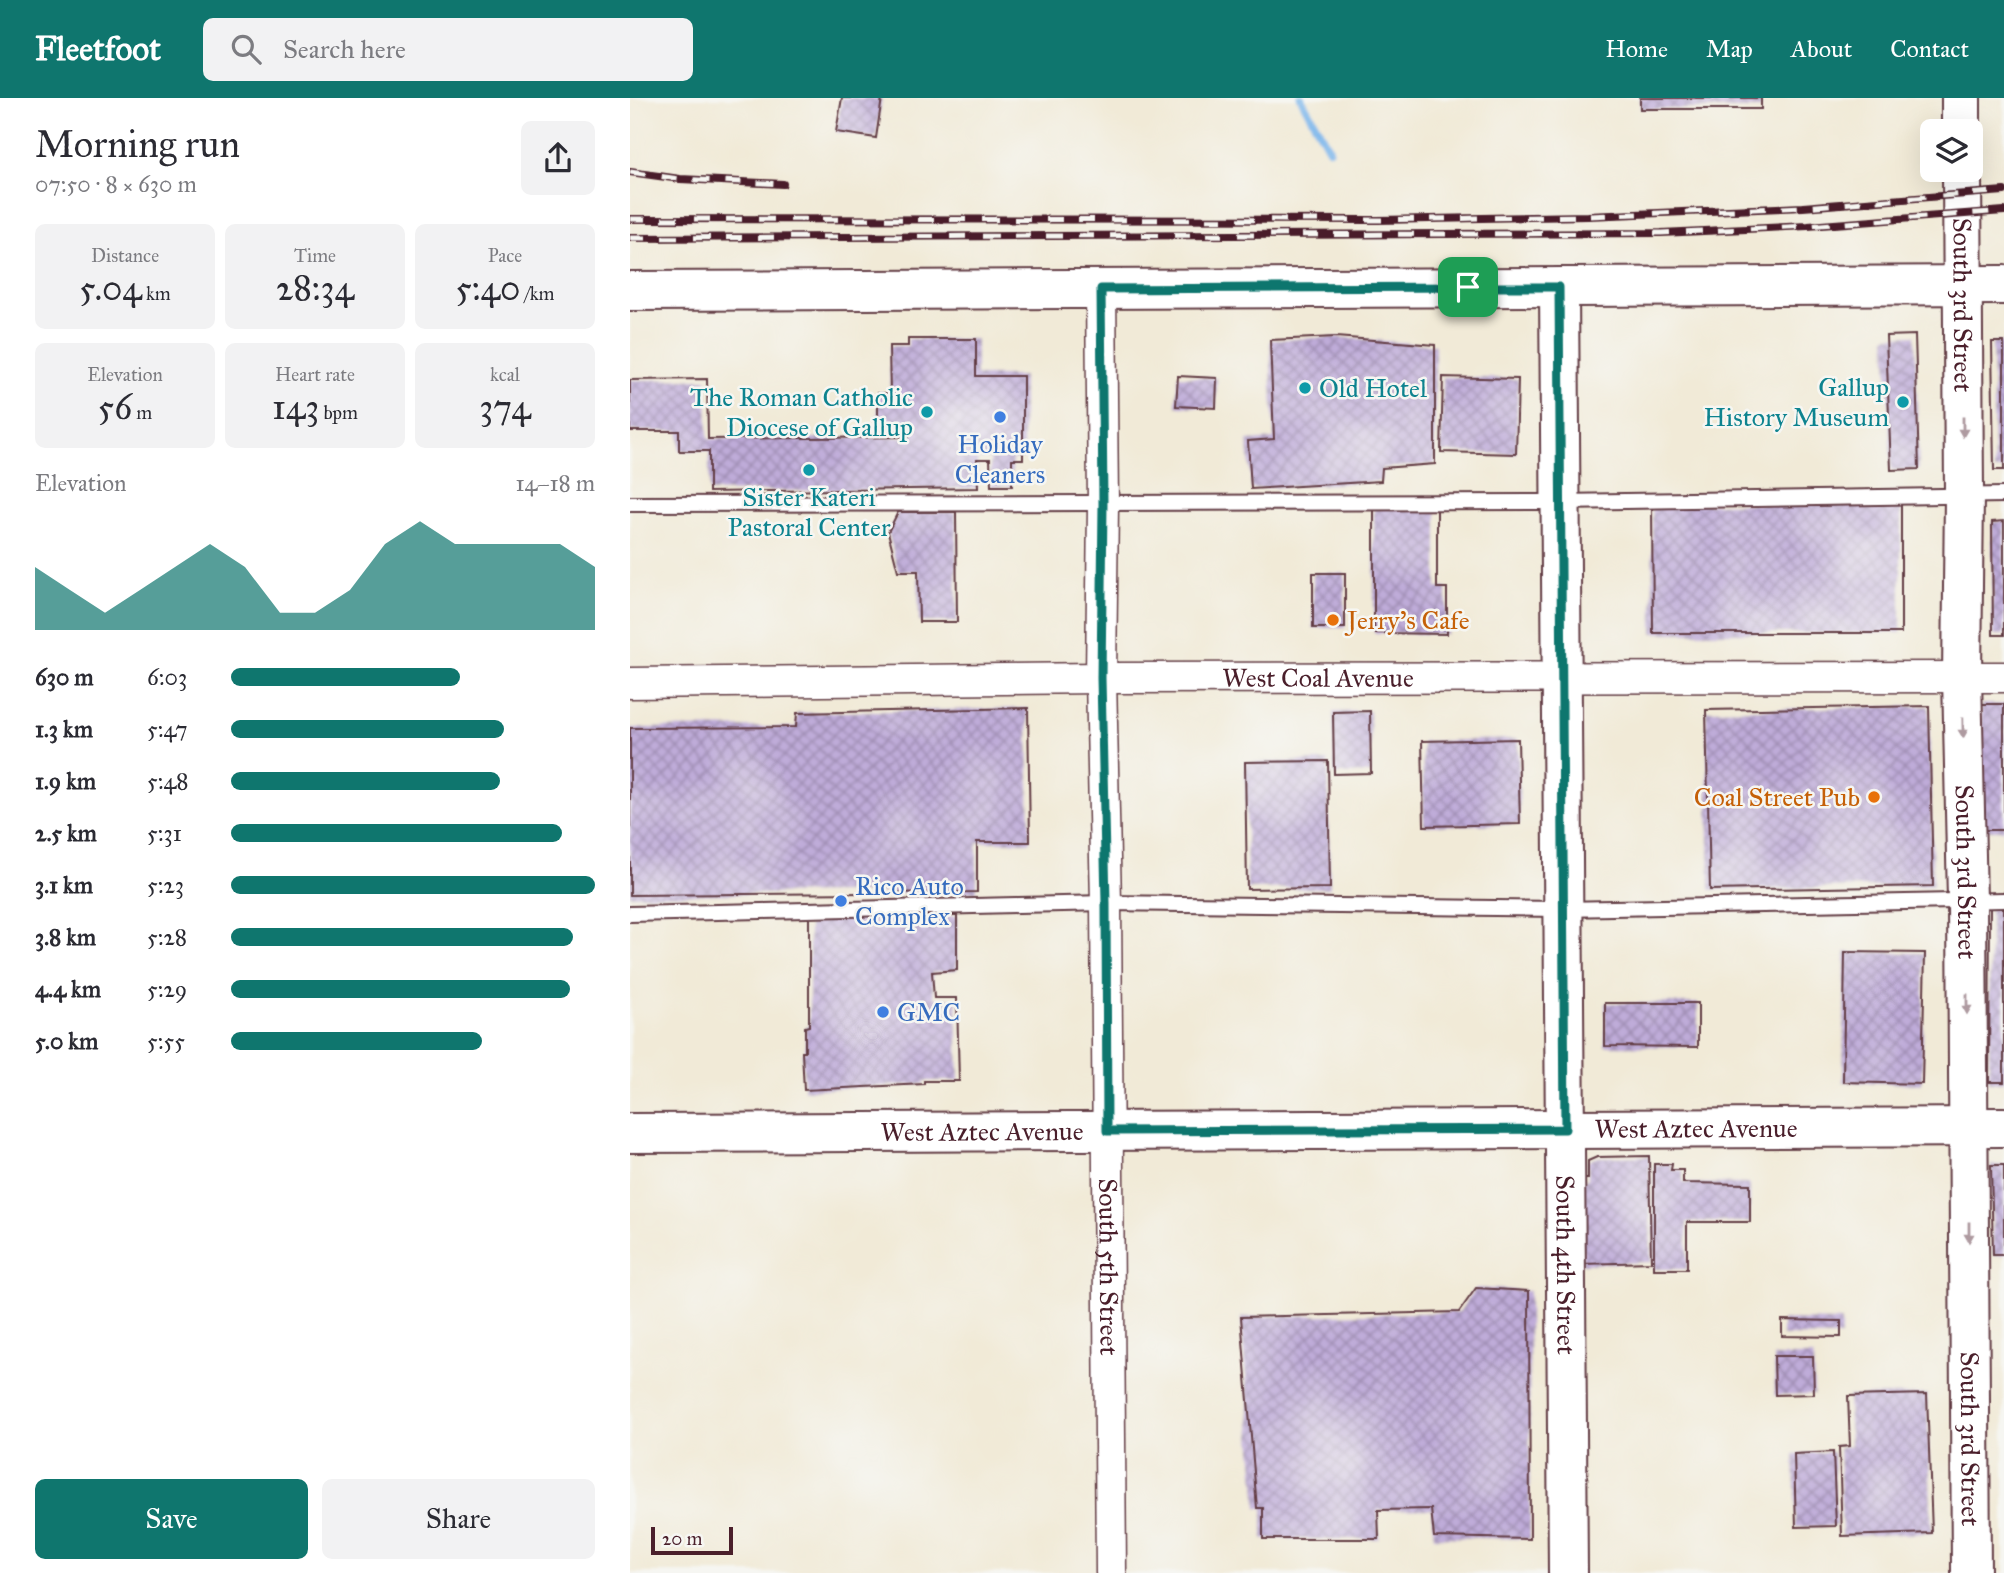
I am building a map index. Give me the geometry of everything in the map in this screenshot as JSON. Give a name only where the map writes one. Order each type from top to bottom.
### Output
[{"type":"main road","points":[[1961,98],[1961,119]]},
{"type":"main road","name":"South 3rd Street","points":[[1962,182],[1962,677],[1985,900],[1986,1127],[1971,1573]]},
{"type":"main road","points":[[630,290],[2004,285]]},
{"type":"main road","name":"South 4th Street","points":[[1559,287],[1568,1573]]},
{"type":"main road","name":"West Aztec Avenue","points":[[630,1132],[1986,1127]]},
{"type":"street","name":"South 5th Street","points":[[1101,289],[1101,678],[1106,903],[1111,1573]]},
{"type":"street","name":"West Coal Avenue","points":[[630,683],[1101,678],[2004,677]]},
{"type":"lane","points":[[630,505],[1560,502],[2004,495]]},
{"type":"lane","points":[[630,914],[1106,903],[1563,909],[1985,900]]},
{"type":"building","points":[[842,98],[882,98],[876,138],[836,132]]},
{"type":"building","points":[[1640,98],[1761,98],[1761,109],[1640,109]]},
{"type":"building","name":"Gallup History Museum","points":[[1915,335],[1919,469],[1891,470],[1886,336]]},
{"type":"building","points":[[1336,337],[1435,345],[1435,464],[1382,468],[1381,481],[1251,489],[1248,441],[1274,439],[1270,340]]},
{"type":"building","points":[[908,339],[976,339],[976,376],[1023,376],[1023,459],[1012,459],[1012,486],[991,486],[990,459],[977,459],[978,488],[709,492],[709,451],[679,451],[679,431],[630,431],[630,380],[707,379],[708,439],[909,437],[909,430],[878,431],[878,393],[890,393],[889,346],[908,346]]},
{"type":"building","points":[[1992,342],[2004,342],[2004,470],[1994,470]]},
{"type":"building","points":[[1178,376],[1217,378],[1216,408],[1176,406]]},
{"type":"building","points":[[1443,377],[1518,379],[1516,454],[1441,452]]},
{"type":"building","points":[[1901,503],[1901,633],[1653,633],[1652,504]]},
{"type":"building","points":[[1374,505],[1437,505],[1437,588],[1447,588],[1447,634],[1374,633]]},
{"type":"building","points":[[898,512],[956,512],[957,622],[919,622],[918,571],[898,571],[888,532]]},
{"type":"building","points":[[2004,521],[2004,635],[1993,635],[1992,522]]},
{"type":"building","points":[[1313,573],[1345,573],[1345,628],[1313,628]]},
{"type":"building","points":[[1981,704],[2004,704],[2004,830],[1982,830]]},
{"type":"building","points":[[1929,706],[1933,886],[1710,890],[1706,710]]},
{"type":"building","points":[[1028,708],[1030,842],[977,842],[977,892],[630,895],[630,728],[796,727],[797,713]]},
{"type":"building","points":[[1370,711],[1371,773],[1334,774],[1333,712]]},
{"type":"building","points":[[1518,739],[1520,824],[1424,826],[1422,741]]},
{"type":"building","points":[[1328,761],[1330,888],[1247,889],[1245,762]]},
{"type":"building","points":[[1990,904],[2004,904],[2004,1082],[1989,1082]]},
{"type":"building","name":"GMC","points":[[923,913],[923,916],[957,916],[957,970],[932,972],[934,998],[957,998],[959,1081],[804,1090],[802,1052],[805,1052],[805,1027],[809,1026],[809,915]]},
{"type":"building","points":[[1845,952],[1925,953],[1922,1084],[1843,1082]]},
{"type":"building","points":[[1605,1003],[1698,1003],[1698,1047],[1605,1046]]},
{"type":"building","points":[[1649,1156],[1651,1262],[1582,1264],[1583,1179],[1588,1179],[1588,1161],[1597,1157]]},
{"type":"building","points":[[1654,1164],[1672,1164],[1671,1170],[1683,1170],[1683,1183],[1750,1184],[1750,1222],[1687,1222],[1687,1269],[1654,1269]]},
{"type":"building","points":[[1991,1165],[2004,1165],[2004,1255],[1993,1255]]},
{"type":"building","points":[[1476,1288],[1529,1291],[1530,1539],[1434,1537],[1431,1509],[1378,1510],[1379,1539],[1263,1539],[1263,1508],[1257,1508],[1241,1317],[1459,1312]]},
{"type":"building","points":[[1782,1320],[1841,1321],[1841,1337],[1782,1336]]},
{"type":"building","points":[[1774,1356],[1813,1356],[1814,1394],[1775,1395]]},
{"type":"building","points":[[1927,1394],[1932,1533],[1842,1536],[1839,1447],[1850,1446],[1848,1396]]},
{"type":"building","points":[[1833,1452],[1836,1526],[1796,1527],[1794,1454]]},
{"type":"waterway","points":[[1301,98],[1329,149]]},
{"type":"railway","points":[[630,172],[680,179],[783,184]]},
{"type":"railway","points":[[630,219],[1378,220],[1588,216],[1803,207],[2004,191]]},
{"type":"railway","points":[[630,238],[1661,233],[1808,226],[2004,211]]},
{"type":"place","name":"Old Hotel","points":[[1305,388]]},
{"type":"place","name":"Gallup History Museum","points":[[1903,402]]},
{"type":"place","name":"The Roman Catholic Diocese of Gallup","points":[[927,412]]},
{"type":"place","name":"Holiday Cleaners","points":[[1000,417]]},
{"type":"place","name":"Sister Kateri Pastoral Center","points":[[809,470]]},
{"type":"place","name":"Jerry's Cafe","points":[[1333,620]]},
{"type":"place","name":"Coal Street Pub","points":[[1874,797]]},
{"type":"place","name":"Rico Auto Complex","points":[[841,901]]},
{"type":"place","name":"GMC","points":[[883,1012]]},
{"type":"route","points":[[1468,287],[1559,287],[1565,1129],[1107,1131],[1101,678],[1101,289],[1468,287]]}]
